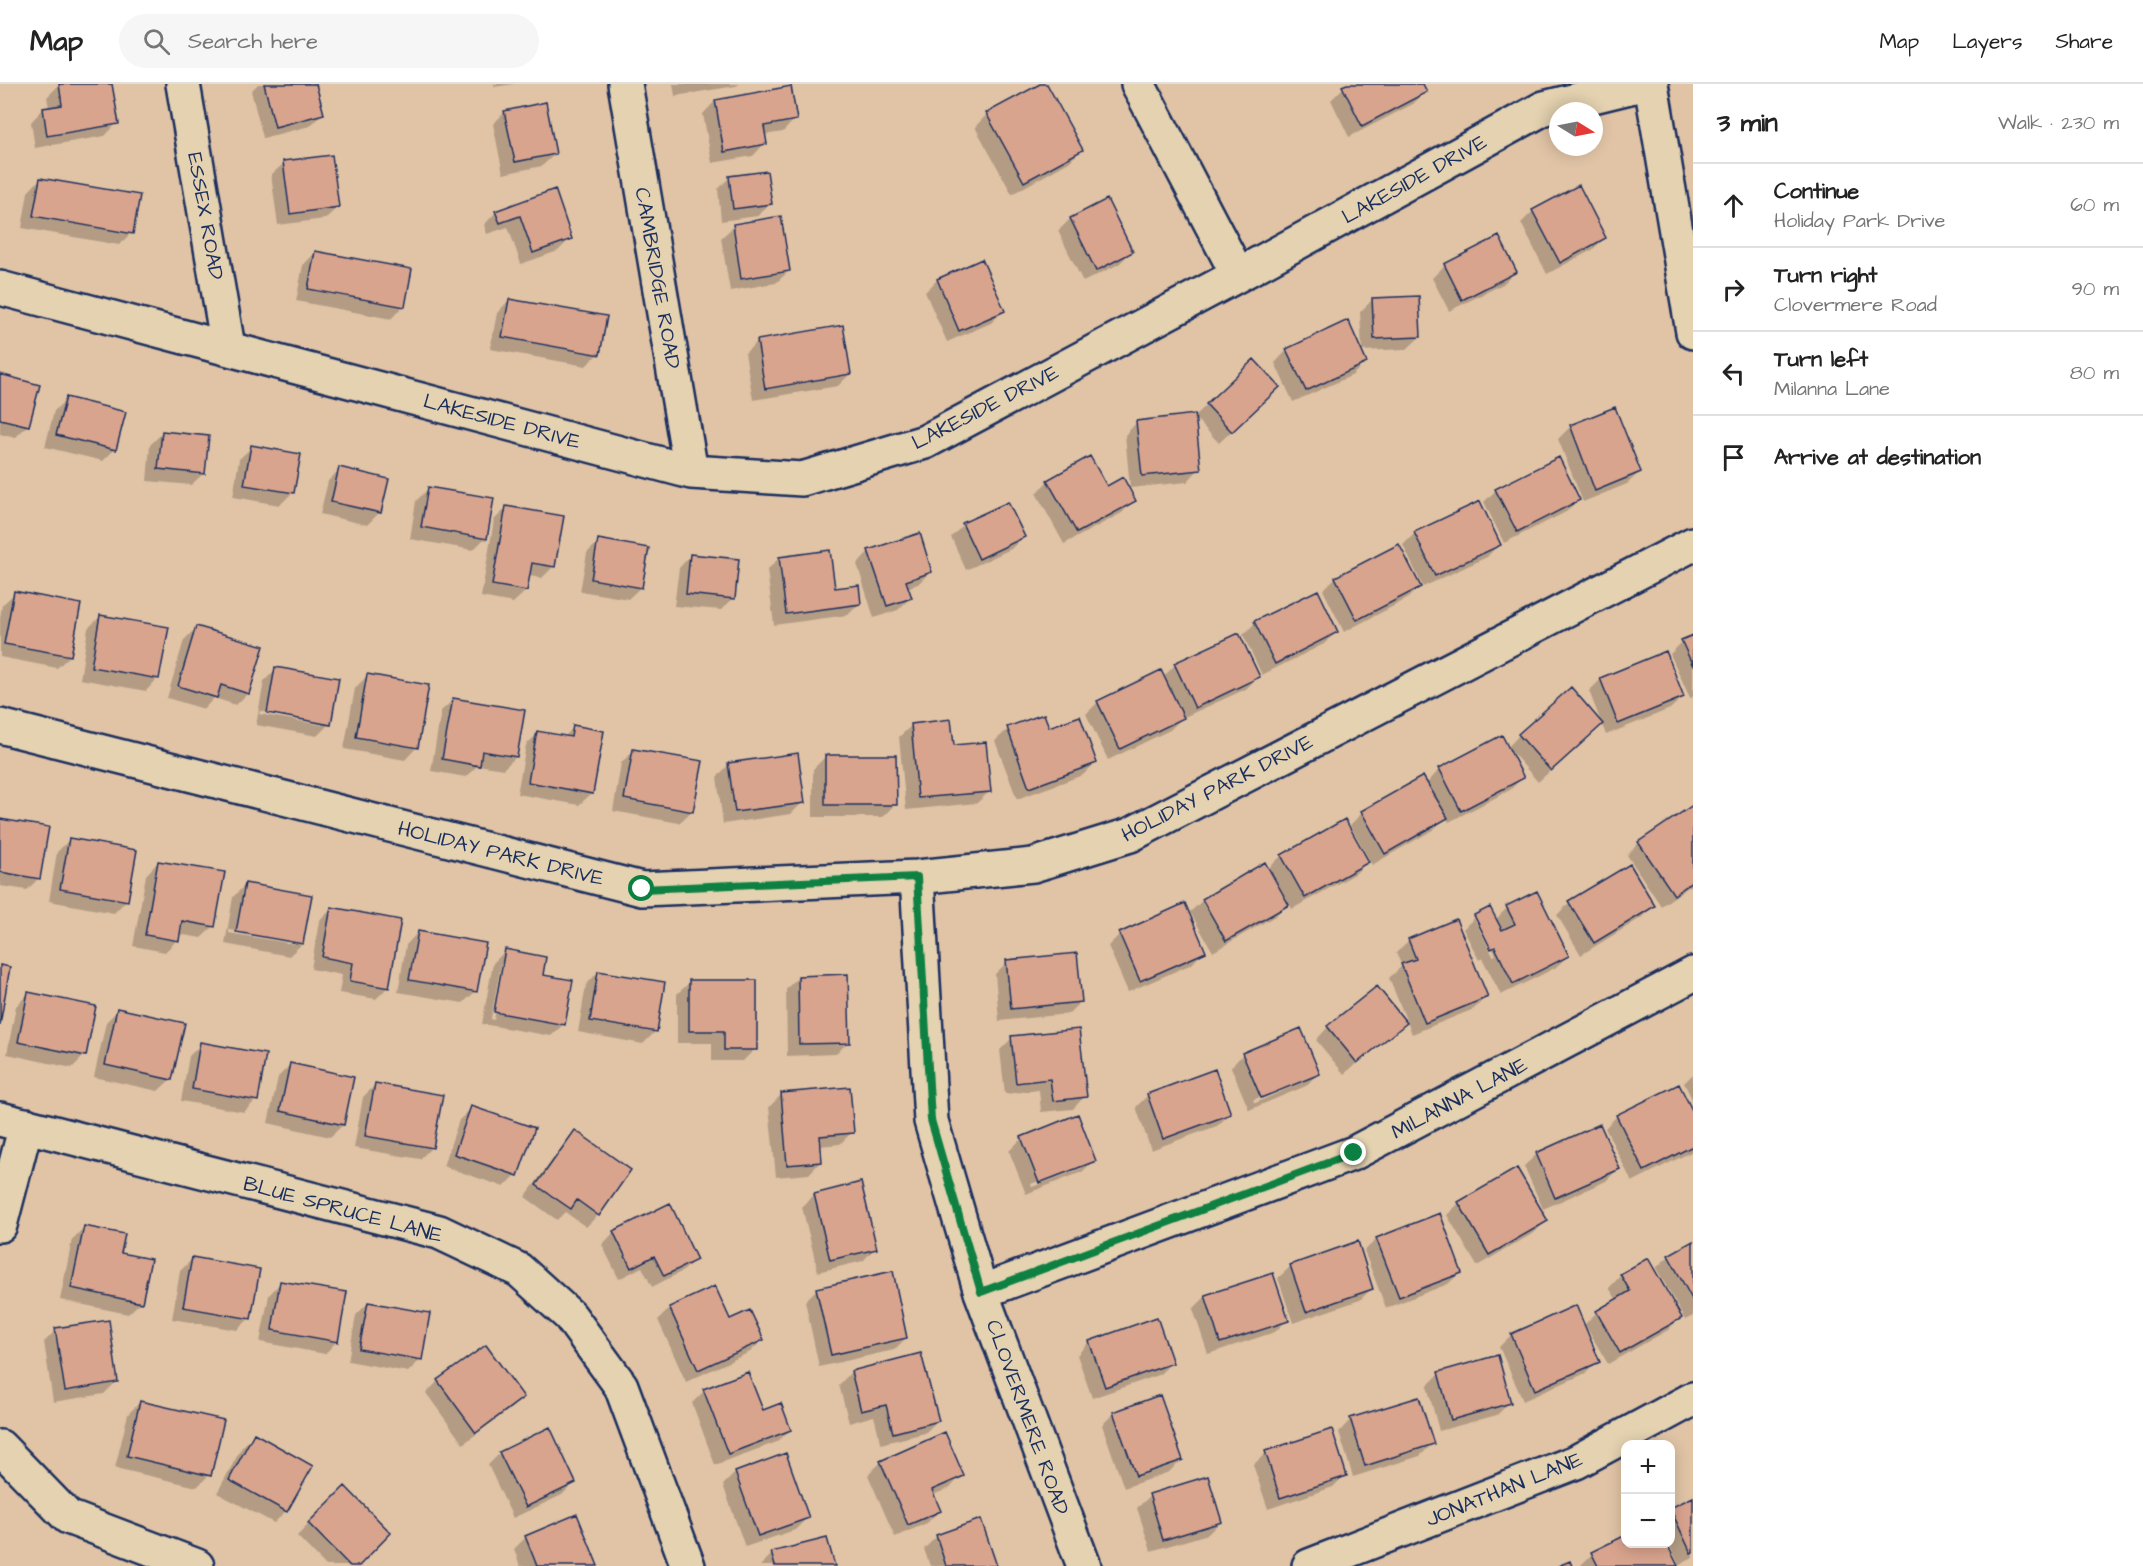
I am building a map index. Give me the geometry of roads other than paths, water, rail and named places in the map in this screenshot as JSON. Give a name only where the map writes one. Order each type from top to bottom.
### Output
[{"type":"street","name":"ESSEX ROAD","points":[[183,84],[228,348]]},
{"type":"street","name":"CAMBRIDGE ROAD","points":[[625,84],[691,472]]},
{"type":"street","points":[[1138,84],[1238,275]]},
{"type":"street","name":"LAKESIDE DRIVE","points":[[0,288],[691,472],[802,479],[925,442],[1544,108],[1642,84]]},
{"type":"street","points":[[1651,84],[1693,332]]},
{"type":"street","name":"HOLIDAY PARK DRIVE","points":[[0,726],[642,889],[917,877],[1033,865],[1130,835],[1693,544]]},
{"type":"street","name":"CLOVERMERE ROAD","points":[[917,877],[931,1120],[981,1292],[1084,1566]]},
{"type":"street","name":"MILANNA LANE","points":[[981,1292],[1354,1153],[1693,974]]},
{"type":"street","points":[[0,1225],[13,1122]]},
{"type":"street","name":"BLUE SPRUCE LANE","points":[[13,1122],[439,1232],[519,1270],[570,1316],[621,1386],[688,1566]]},
{"type":"street","name":"JONATHAN LANE","points":[[1309,1566],[1576,1462],[1693,1399]]},
{"type":"street","points":[[0,1447],[68,1517],[197,1566]]}]
